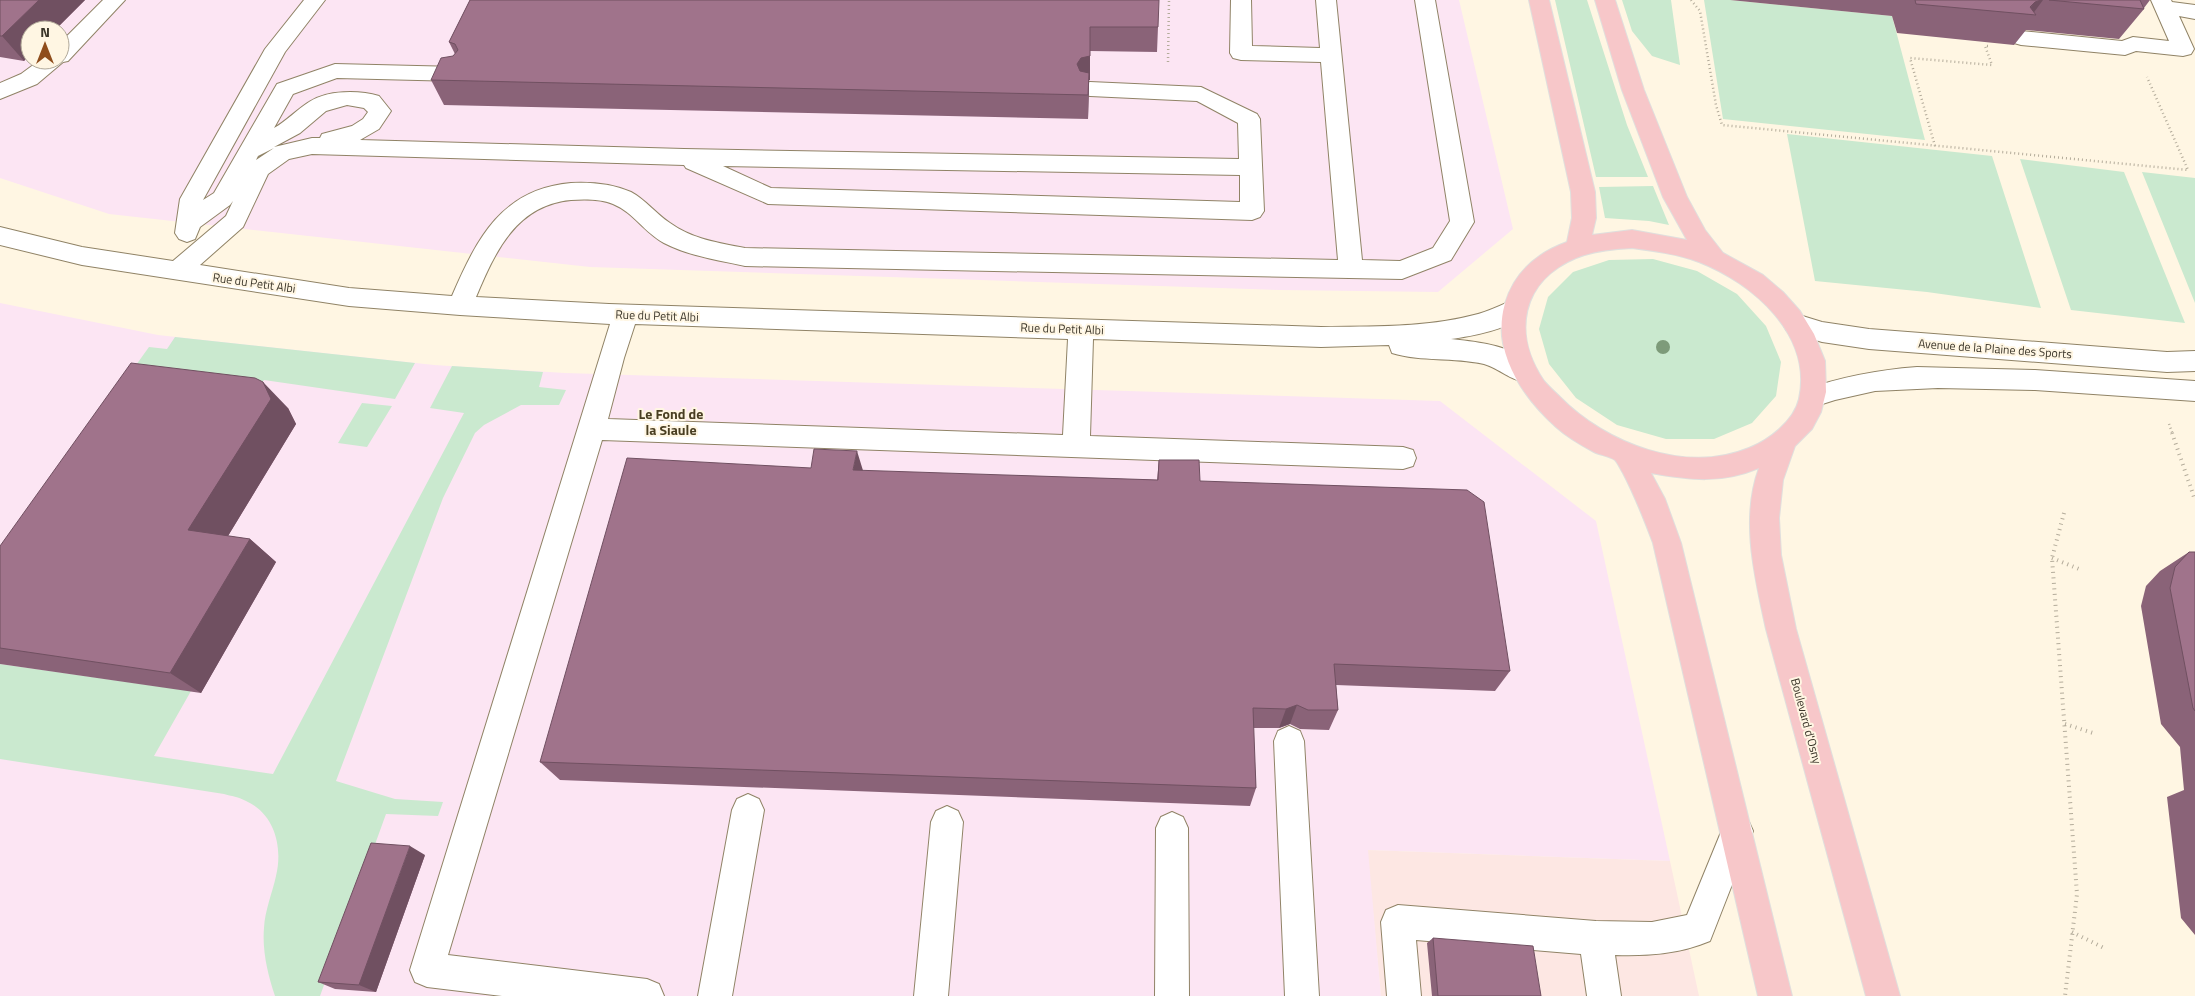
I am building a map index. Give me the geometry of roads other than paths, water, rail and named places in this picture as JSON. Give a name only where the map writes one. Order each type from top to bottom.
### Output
[{"type":"main road","points":[[1539,0],[1583,192],[1584,218],[1578,247]]},
{"type":"main road","points":[[1604,0],[1633,90],[1675,197],[1697,236],[1714,258]]},
{"type":"main road","points":[[1613,240],[1652,241],[1692,250],[1714,258],[1760,285],[1796,324],[1806,342],[1812,361],[1813,398],[1802,422],[1783,443],[1766,454],[1747,462],[1717,468],[1676,468],[1626,456],[1585,436],[1567,423],[1538,394],[1524,373],[1514,345],[1512,329],[1514,310],[1525,284],[1535,272],[1561,253],[1578,247],[1613,240]]},
{"type":"main road","name":"Boulevard d'Osny","points":[[1783,443],[1770,477],[1766,499],[1765,548],[1770,577],[1781,629],[1883,996]]},
{"type":"main road","points":[[1626,456],[1651,499],[1668,543],[1775,996]]},
{"type":"street","points":[[70,46],[116,0]]},
{"type":"street","points":[[178,272],[192,199],[271,57],[315,0]]},
{"type":"street","points":[[1241,0],[1241,53],[1330,55]]},
{"type":"street","points":[[1326,0],[1352,269]]},
{"type":"street","points":[[460,306],[482,254],[506,219],[530,202],[565,191],[599,192],[624,199],[663,230],[688,244],[745,257],[1402,270],[1442,254],[1462,222],[1425,0]]},
{"type":"street","points":[[2164,4],[2195,12]]},
{"type":"street","points":[[2021,38],[2125,48],[2133,44],[2183,48],[2164,4]]},
{"type":"street","points":[[0,92],[29,79],[41,70]]},
{"type":"street","points":[[189,222],[222,199],[285,89],[335,71],[458,74]]},
{"type":"street","points":[[684,157],[768,196],[1252,211],[1249,119],[1201,94],[1090,89]]},
{"type":"street","points":[[178,272],[235,221],[259,169],[282,153],[355,134],[374,123],[380,111],[371,100],[347,98],[318,106],[292,128],[249,151]]},
{"type":"street","points":[[312,146],[684,157],[1251,167]]},
{"type":"street","name":"Rue du Petit Albi","points":[[0,236],[82,256],[178,272],[349,296],[460,306],[626,315],[1081,330],[1368,336],[1462,328],[1484,323],[1514,310]]},
{"type":"street","points":[[626,315],[427,970],[647,996]]},
{"type":"street","name":"Avenue de la Plaine des Sports","points":[[1796,324],[1846,336],[1897,342],[2167,362],[2195,362]]},
{"type":"street","points":[[1076,446],[1081,330]]},
{"type":"street","name":"Rue du Petit Albi","points":[[1320,336],[1482,354],[1519,368],[1524,373]]},
{"type":"street","points":[[1813,398],[1844,386],[1868,381],[1930,377],[2108,384],[2195,391]]},
{"type":"street","points":[[592,429],[1402,458]]},
{"type":"street","points":[[1289,741],[1302,996]]},
{"type":"street","points":[[715,996],[748,810]]},
{"type":"street","points":[[931,996],[947,822]]},
{"type":"street","points":[[1172,828],[1172,996]]},
{"type":"street","points":[[1404,996],[1398,922],[1596,938],[1652,939],[1698,929],[1737,831]]},
{"type":"street","points":[[1596,938],[1604,996]]},
{"type":"district","name":"Le Fond de la Siaule","points":[[671,422]]}]
